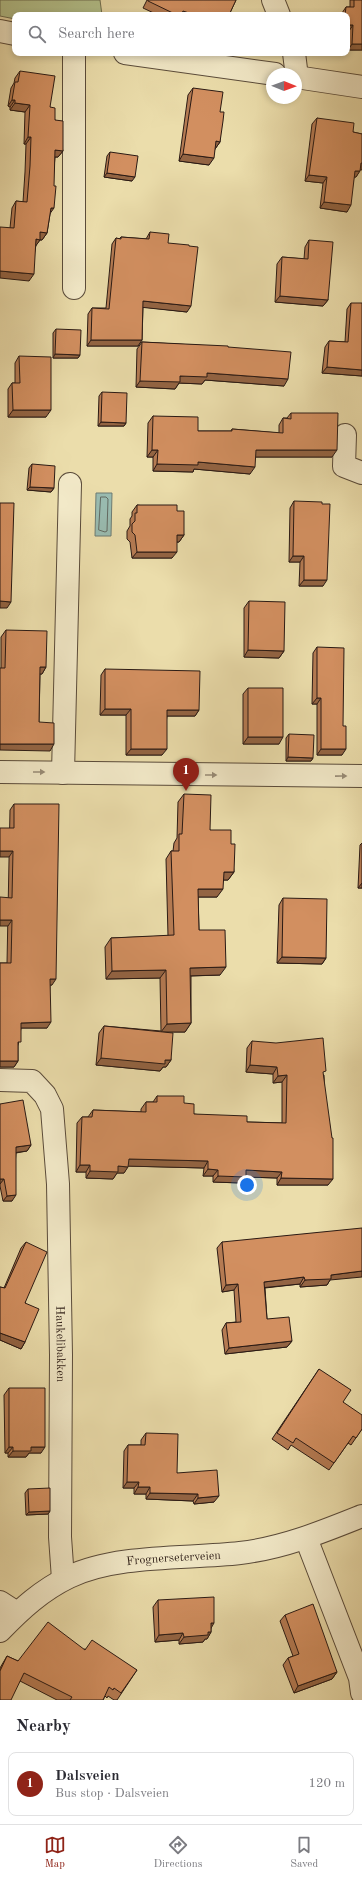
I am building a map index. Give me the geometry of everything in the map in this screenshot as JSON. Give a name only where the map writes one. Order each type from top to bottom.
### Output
[{"type":"street","points":[[273,0],[278,12]]},
{"type":"street","points":[[0,31],[12,33]]},
{"type":"street","points":[[74,56],[74,288]]},
{"type":"street","points":[[146,56],[266,73]]},
{"type":"street","points":[[294,56],[296,68]]},
{"type":"street","points":[[302,78],[362,87]]},
{"type":"street","points":[[345,435],[344,466],[362,473]]},
{"type":"street","points":[[63,773],[70,484]]},
{"type":"street","points":[[0,772],[362,776]]},
{"type":"street","name":"Haukelibakken","points":[[0,1080],[32,1081],[45,1095],[52,1109],[58,1184],[61,1355],[60,1537],[63,1580]]},
{"type":"street","name":"Frognerseterveien","points":[[0,1631],[8,1608],[34,1598],[63,1580],[83,1571],[121,1562],[240,1553],[285,1545],[362,1516]]},
{"type":"street","points":[[306,1538],[360,1678],[362,1693]]},
{"type":"green space","points":[[0,0],[100,0],[102,12],[12,12],[12,18],[0,16]]},
{"type":"water","points":[[96,493],[112,493],[111,536],[95,536]]},
{"type":"building","points":[[236,0],[230,12],[171,12],[148,1]]},
{"type":"building","points":[[354,0],[362,0],[362,44],[352,44],[353,25],[350,25],[350,12],[345,12],[346,7],[354,7]]},
{"type":"building","points":[[20,71],[55,76],[50,107],[55,108],[55,120],[63,121],[63,151],[55,150],[54,186],[56,186],[54,208],[51,208],[47,233],[40,232],[40,240],[36,239],[34,274],[0,271],[0,227],[14,228],[16,201],[27,202],[31,137],[28,137],[30,105],[15,103],[15,100],[12,100],[15,82],[18,82]]},
{"type":"building","points":[[193,88],[223,92],[220,112],[224,112],[223,121],[220,142],[216,141],[214,158],[183,154]]},
{"type":"building","points":[[317,118],[354,123],[353,132],[362,134],[362,163],[360,171],[355,171],[351,205],[324,202],[327,177],[309,175]]},
{"type":"building","points":[[110,152],[138,156],[135,177],[107,173]]},
{"type":"building","points":[[150,232],[169,234],[168,243],[198,247],[191,306],[143,301],[142,340],[91,340],[92,308],[109,309],[116,238],[149,239]]},
{"type":"building","points":[[309,240],[333,242],[328,300],[280,296],[282,257],[308,259]]},
{"type":"building","points":[[351,303],[362,303],[362,370],[327,367],[329,341],[348,342]]},
{"type":"building","points":[[56,329],[81,330],[80,355],[55,354]]},
{"type":"building","points":[[142,342],[228,346],[291,352],[288,379],[207,373],[207,377],[180,376],[180,382],[140,381]]},
{"type":"building","points":[[19,356],[51,357],[51,410],[13,410],[12,383],[20,383]]},
{"type":"building","points":[[102,392],[127,393],[126,423],[101,422]]},
{"type":"building","points":[[291,413],[338,413],[337,450],[256,450],[255,467],[198,462],[198,465],[157,464],[158,450],[152,450],[153,416],[198,417],[198,431],[232,431],[232,429],[283,433],[283,418],[291,419]]},
{"type":"building","points":[[32,464],[55,466],[54,488],[30,487]]},
{"type":"building","points":[[294,501],[322,502],[322,504],[330,504],[327,580],[304,580],[304,556],[293,556]]},
{"type":"building","points":[[0,503],[14,503],[11,602],[0,601]]},
{"type":"building","points":[[137,505],[177,505],[177,511],[184,511],[184,535],[177,535],[177,552],[137,552],[135,535],[132,532],[132,524],[135,521]]},
{"type":"building","points":[[249,601],[285,602],[284,651],[248,650]]},
{"type":"building","points":[[6,630],[47,631],[46,667],[40,667],[39,722],[54,723],[54,744],[0,744],[0,668],[5,668]]},
{"type":"building","points":[[317,647],[344,648],[343,726],[346,726],[346,749],[321,749],[321,698],[317,698]]},
{"type":"building","points":[[105,669],[200,671],[199,710],[167,710],[167,749],[131,749],[131,709],[105,709]]},
{"type":"building","points":[[248,688],[283,688],[283,737],[248,737]]},
{"type":"building","points":[[289,734],[314,735],[313,758],[288,757]]},
{"type":"building","points":[[184,794],[211,795],[210,830],[231,830],[231,844],[235,844],[234,872],[224,872],[223,889],[198,889],[199,930],[225,930],[226,967],[190,968],[191,1023],[167,1024],[166,970],[112,971],[111,938],[174,935],[171,851],[179,851],[179,834],[182,834]]},
{"type":"building","points":[[14,804],[59,804],[56,979],[50,979],[51,1022],[21,1023],[21,1042],[18,1042],[18,1061],[0,1061],[0,963],[11,963],[12,920],[0,920],[0,897],[12,898],[13,851],[0,851],[0,828],[14,828]]},
{"type":"building","points":[[283,898],[327,899],[326,958],[282,957]]},
{"type":"building","points":[[104,1026],[173,1033],[171,1060],[165,1060],[165,1064],[101,1058]]},
{"type":"building","points":[[323,1038],[326,1071],[323,1072],[333,1138],[333,1179],[281,1178],[282,1172],[246,1170],[246,1177],[218,1176],[218,1170],[208,1169],[208,1161],[129,1159],[128,1167],[118,1166],[118,1172],[90,1171],[90,1165],[80,1165],[82,1117],[92,1117],[93,1110],[146,1112],[146,1102],[157,1102],[157,1096],[184,1096],[184,1103],[194,1104],[194,1114],[247,1116],[247,1122],[286,1123],[287,1075],[278,1076],[277,1067],[250,1065],[252,1041],[276,1043]]},
{"type":"building","points":[[23,1100],[31,1145],[16,1147],[16,1195],[7,1196],[4,1179],[0,1179],[0,1104]]},
{"type":"building","points":[[362,1228],[362,1271],[331,1275],[331,1279],[305,1280],[304,1277],[264,1282],[267,1319],[289,1317],[292,1341],[229,1348],[226,1323],[241,1322],[238,1284],[226,1285],[222,1242]]},
{"type":"building","points":[[26,1242],[47,1252],[25,1303],[39,1309],[25,1342],[0,1333],[0,1287],[5,1288]]},
{"type":"building","points":[[319,1369],[351,1390],[343,1402],[362,1415],[362,1429],[356,1438],[353,1436],[334,1463],[296,1438],[293,1443],[277,1433]]},
{"type":"building","points":[[9,1388],[45,1388],[45,1447],[31,1447],[31,1451],[13,1451],[13,1447],[9,1447]]},
{"type":"building","points":[[146,1433],[178,1434],[177,1473],[217,1470],[219,1496],[198,1498],[198,1494],[150,1493],[150,1487],[138,1487],[139,1482],[127,1482],[128,1445],[145,1445]]},
{"type":"building","points":[[50,1488],[50,1511],[29,1512],[28,1489]]},
{"type":"building","points":[[214,1597],[214,1623],[211,1623],[211,1632],[208,1632],[208,1635],[184,1637],[183,1633],[159,1635],[158,1600]]},
{"type":"building","points":[[313,1604],[337,1672],[298,1686],[288,1658],[299,1654],[285,1615]]},
{"type":"building","points":[[48,1622],[85,1650],[92,1640],[137,1670],[121,1693],[114,1688],[113,1690],[109,1687],[103,1700],[70,1700],[72,1697],[24,1673],[11,1700],[0,1700],[0,1671],[7,1656],[18,1661]]},
{"type":"place","name":"Dalsveien","points":[[186,791]]}]
